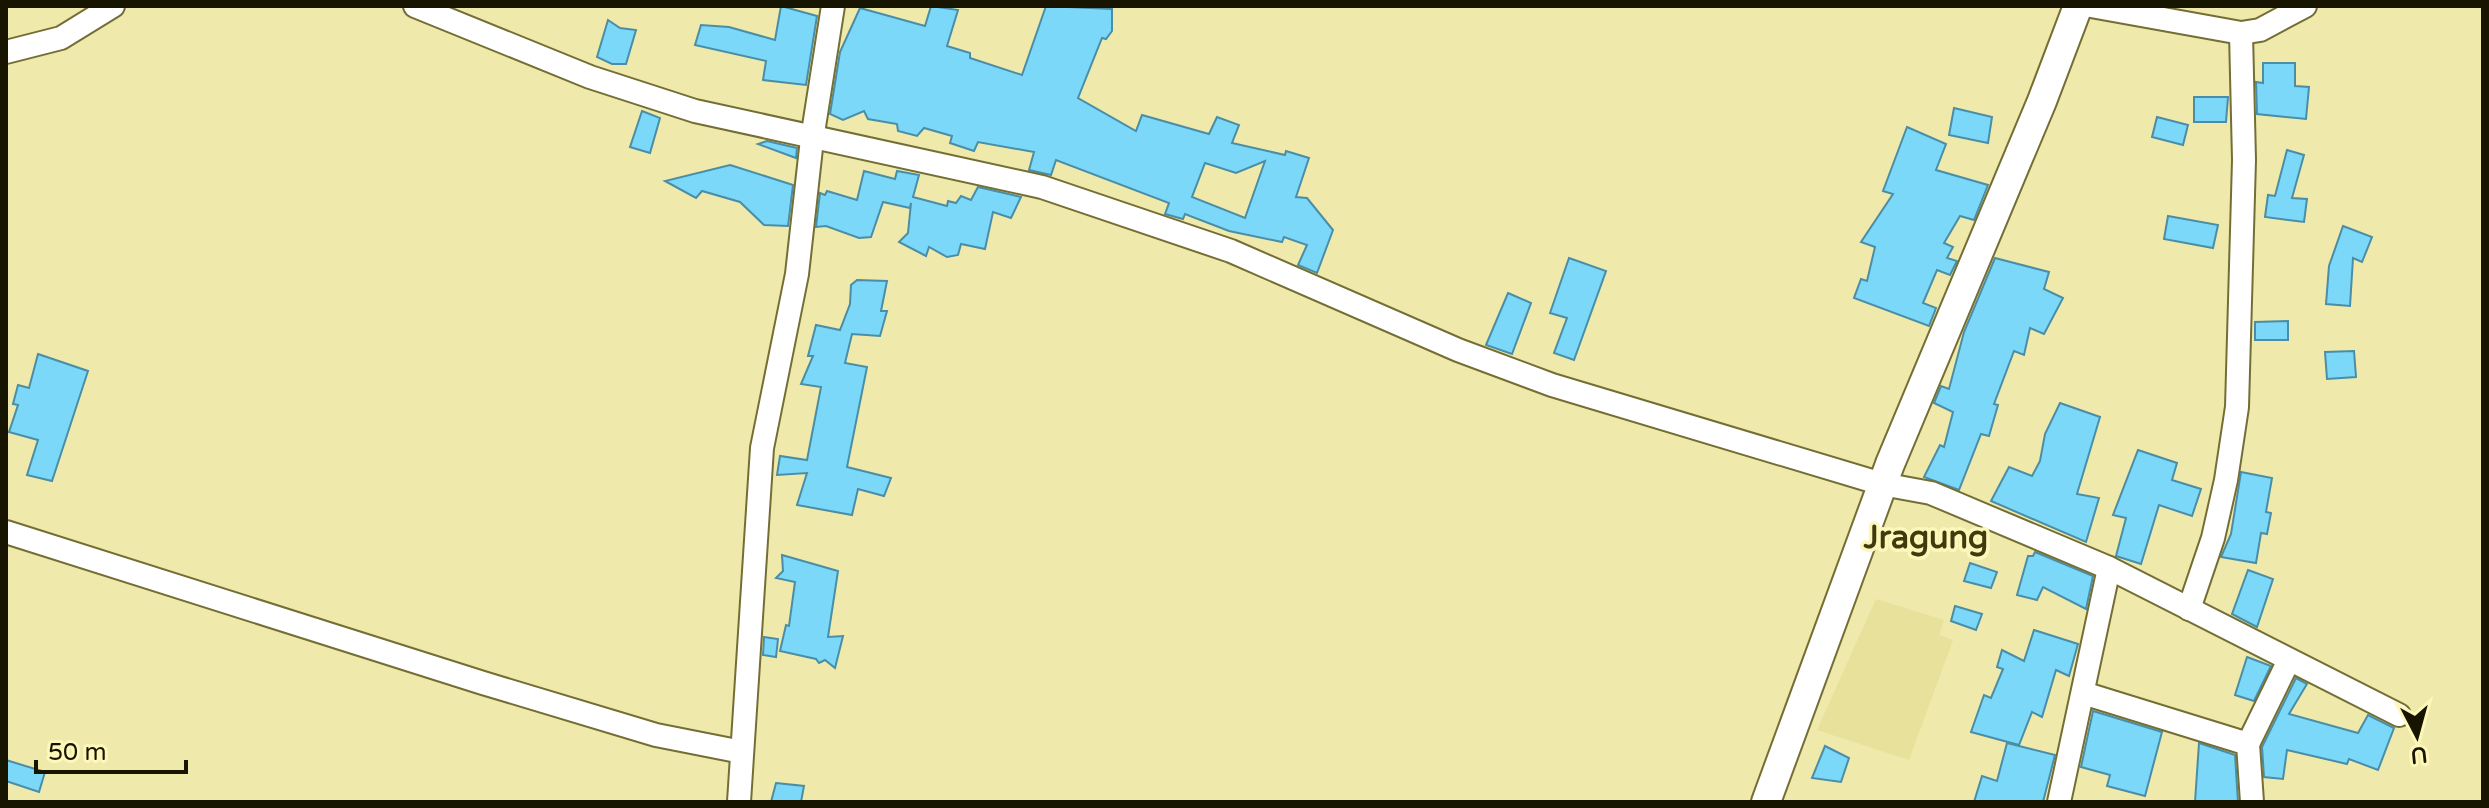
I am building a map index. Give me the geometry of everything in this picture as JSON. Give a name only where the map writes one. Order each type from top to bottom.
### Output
[{"type":"main road","points":[[1766,802],[1882,484],[2042,101],[2078,6]]},
{"type":"street","points":[[6,52],[61,38],[113,6]]},
{"type":"street","points":[[415,6],[590,77],[695,111],[1042,187],[1231,251],[1458,350],[1552,385],[1882,484],[1931,493],[2109,568],[2399,715]]},
{"type":"street","points":[[739,802],[762,448],[797,274],[812,139],[833,6]]},
{"type":"street","points":[[2091,6],[2241,33],[2260,30],[2305,6]]},
{"type":"street","points":[[2189,609],[2216,523],[2237,407],[2244,160],[2241,33]]},
{"type":"street","points":[[6,532],[656,735],[742,752]]},
{"type":"street","points":[[2059,802],[2109,568]]},
{"type":"street","points":[[2252,802],[2248,744],[2289,660]]},
{"type":"street","points":[[2083,693],[2248,744]]},
{"type":"shaded area","points":[[1876,599],[1944,620],[1939,635],[1953,640],[1909,760],[1817,730]]},
{"type":"building","points":[[781,6],[817,16],[806,85],[763,80],[766,61],[695,45],[701,25],[729,27],[775,40]]},
{"type":"building","points":[[931,6],[958,10],[947,46],[970,53],[970,58],[1022,75],[1046,6],[1112,9],[1112,31],[1106,39],[1102,38],[1078,98],[1136,131],[1142,115],[1209,134],[1217,117],[1239,125],[1232,143],[1285,155],[1286,151],[1309,158],[1296,197],[1307,198],[1333,230],[1317,273],[1298,265],[1307,245],[1284,237],[1282,242],[1229,231],[1185,214],[1183,219],[1165,214],[1169,203],[1056,160],[1051,175],[1029,170],[1034,152],[978,142],[974,151],[950,143],[952,136],[924,128],[917,136],[898,131],[897,124],[868,119],[864,111],[843,120],[830,114],[840,52],[860,8],[925,26]],"holes":[[[1265,161],[1245,218],[1192,197],[1205,163],[1236,173]]]},
{"type":"building","points":[[608,20],[620,28],[636,30],[626,64],[612,64],[597,57]]},
{"type":"building","points":[[2263,63],[2295,63],[2295,86],[2309,87],[2306,119],[2257,114],[2256,82],[2263,83]]},
{"type":"building","points":[[2194,97],[2228,97],[2226,122],[2194,122]]},
{"type":"building","points":[[1954,108],[1992,117],[1988,143],[1949,135]]},
{"type":"building","points":[[642,111],[660,118],[650,153],[630,147]]},
{"type":"building","points":[[2157,117],[2188,125],[2183,145],[2152,137]]},
{"type":"building","points":[[1907,127],[1946,144],[1936,170],[1988,185],[1974,220],[1960,216],[1944,243],[1953,247],[1947,258],[1957,261],[1950,275],[1937,270],[1923,303],[1936,308],[1929,326],[1854,298],[1861,279],[1867,281],[1875,247],[1861,242],[1893,194],[1883,191]]},
{"type":"building","points":[[767,141],[797,148],[796,158],[758,144]]},
{"type":"building","points":[[2287,150],[2304,155],[2292,198],[2307,199],[2304,222],[2265,217],[2268,195],[2275,196]]},
{"type":"building","points":[[730,165],[793,185],[788,226],[764,225],[740,202],[702,191],[696,198],[665,181]]},
{"type":"building","points":[[864,171],[895,179],[897,171],[919,175],[913,197],[947,206],[948,201],[956,203],[961,196],[971,200],[978,187],[1021,197],[1011,218],[993,212],[985,249],[961,244],[958,255],[947,257],[929,247],[926,256],[899,242],[908,233],[911,203],[910,208],[883,202],[871,237],[859,238],[826,226],[816,227],[820,193],[825,195],[827,191],[857,200]]},
{"type":"building","points":[[2168,216],[2218,225],[2213,248],[2164,239]]},
{"type":"building","points":[[2343,226],[2372,237],[2362,262],[2353,258],[2350,306],[2326,304],[2329,266]]},
{"type":"building","points":[[1569,258],[1606,271],[1574,360],[1554,353],[1567,318],[1550,313]]},
{"type":"building","points":[[1995,258],[2049,272],[2044,289],[2063,298],[2044,334],[2030,328],[2024,355],[2014,351],[1994,404],[1998,405],[1989,436],[1981,434],[1959,490],[1924,477],[1940,445],[1944,447],[1953,412],[1934,403],[1941,386],[1949,389],[1964,332]]},
{"type":"building","points":[[857,280],[887,281],[881,311],[887,311],[880,336],[852,334],[845,363],[867,367],[847,467],[891,478],[884,496],[858,489],[852,515],[797,505],[807,473],[777,475],[780,456],[807,460],[821,387],[801,384],[813,356],[808,356],[816,325],[840,330],[850,304],[851,285]]},
{"type":"building","points":[[1508,293],[1531,303],[1512,354],[1486,345]]},
{"type":"building","points":[[2288,321],[2288,340],[2255,340],[2255,322]]},
{"type":"building","points":[[2354,351],[2356,377],[2327,379],[2325,352]]},
{"type":"building","points":[[38,354],[88,371],[52,481],[27,475],[38,440],[9,432],[18,405],[13,404],[18,385],[29,388]]},
{"type":"building","points":[[2060,403],[2100,417],[2077,494],[2099,498],[2086,542],[1991,501],[2009,467],[2032,476],[2040,461],[2045,434]]},
{"type":"building","points":[[2138,450],[2177,463],[2172,480],[2201,489],[2192,516],[2159,505],[2141,564],[2116,556],[2126,518],[2113,515]]},
{"type":"building","points":[[2241,472],[2272,478],[2266,512],[2271,513],[2267,534],[2261,533],[2256,563],[2221,557],[2231,534]]},
{"type":"building","points":[[2035,552],[2093,576],[2086,609],[2043,587],[2037,600],[2017,595],[2028,556],[2033,556]]},
{"type":"building","points":[[782,555],[838,571],[828,637],[843,636],[835,668],[825,660],[819,663],[816,659],[780,651],[786,625],[789,626],[795,582],[776,578],[783,571]]},
{"type":"building","points":[[1970,563],[1997,572],[1991,588],[1964,581]]},
{"type":"building","points":[[2248,570],[2273,579],[2257,627],[2232,614]]},
{"type":"building","points":[[1955,606],[1982,614],[1976,630],[1951,621]]},
{"type":"building","points":[[2034,630],[2078,644],[2069,676],[2056,670],[2042,717],[2032,712],[2019,745],[1971,732],[1984,695],[1991,698],[2003,669],[1997,667],[2002,650],[2024,661]]},
{"type":"building","points":[[764,637],[778,639],[776,657],[763,655]]},
{"type":"building","points":[[2247,657],[2271,666],[2254,701],[2235,695]]},
{"type":"building","points":[[2296,678],[2307,684],[2289,714],[2358,733],[2368,715],[2394,728],[2378,770],[2349,759],[2347,764],[2287,750],[2283,779],[2264,777],[2262,747]]},
{"type":"building","points":[[2093,711],[2162,732],[2145,796],[2107,786],[2110,775],[2081,767]]},
{"type":"building","points":[[2007,743],[2055,755],[2043,802],[1974,802],[1982,776],[1997,781]]},
{"type":"building","points":[[2199,743],[2235,755],[2238,802],[2195,802]]},
{"type":"building","points":[[1825,746],[1849,758],[1841,782],[1812,778]]},
{"type":"building","points":[[6,760],[45,772],[39,792],[6,781]]},
{"type":"building","points":[[776,783],[804,786],[801,802],[771,802]]},
{"type":"district","name":"Jragung","points":[[1926,537]]}]
